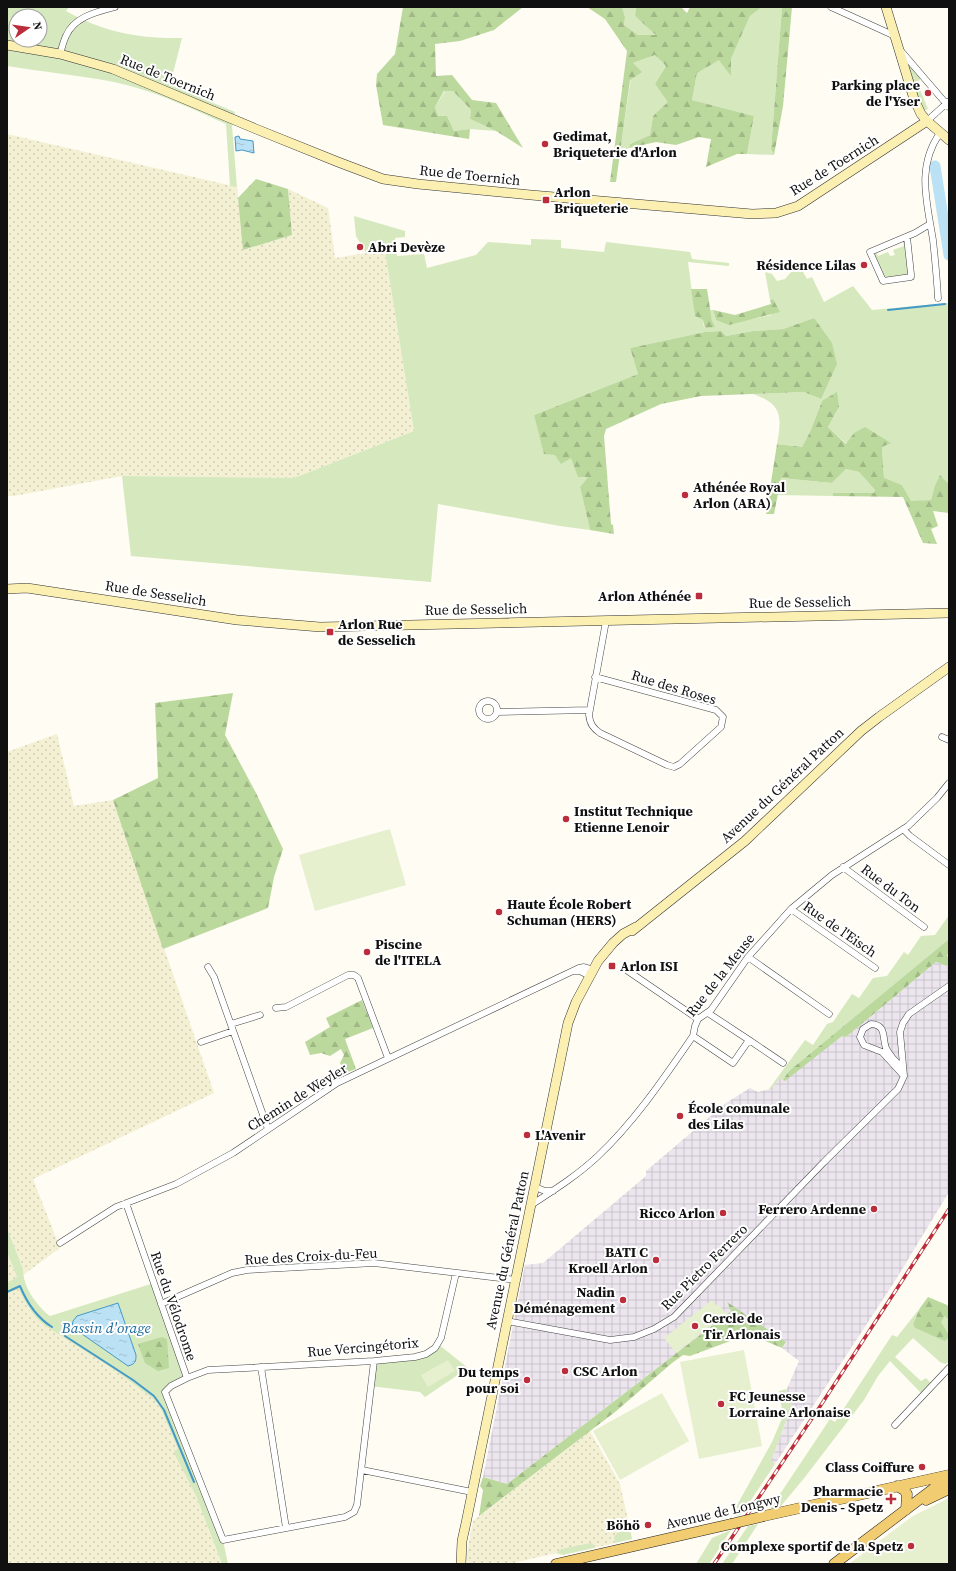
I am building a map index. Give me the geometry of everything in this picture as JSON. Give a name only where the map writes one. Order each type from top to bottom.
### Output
[{"type":"main road","points":[[886,7],[914,99],[921,114],[949,140]]},
{"type":"main road","name":"Rue de Toernich","points":[[7,45],[60,54],[113,69],[256,129],[338,162],[383,178],[418,184],[752,214],[776,213],[798,206],[927,121]]},
{"type":"main road","name":"Rue de Sesselich","points":[[7,589],[27,588],[237,620],[320,626],[949,613]]},
{"type":"main road","name":"Avenue du Général Patton","points":[[462,1541],[568,1023],[576,1002],[598,961],[613,943],[623,934],[636,927],[745,841],[861,731],[949,668]]},
{"type":"main road","points":[[930,1479],[949,1470]]},
{"type":"main road","points":[[834,1564],[949,1476]]},
{"type":"main road","name":"Avenue de Longwy","points":[[556,1564],[897,1486],[949,1476]]},
{"type":"main road","points":[[897,1486],[904,1490],[907,1494],[906,1510]]},
{"type":"main road","points":[[906,1510],[949,1489]]},
{"type":"main road","points":[[454,1564],[462,1541]]},
{"type":"main road","points":[[462,1541],[462,1564]]},
{"type":"street","points":[[60,54],[66,35],[75,23],[83,17],[115,7]]},
{"type":"street","points":[[831,7],[895,36]]},
{"type":"street","points":[[898,47],[948,104],[927,121]]},
{"type":"street","points":[[938,298],[924,183],[930,149],[940,133]]},
{"type":"street","points":[[907,237],[911,277],[908,279],[883,281],[870,252],[907,237],[930,224]]},
{"type":"street","name":"Rue des Roses","points":[[595,677],[716,710],[722,717],[721,727],[680,764],[670,766],[600,732],[591,724],[589,716],[595,677],[606,620]]},
{"type":"street","points":[[497,712],[590,710]]},
{"type":"street","points":[[942,737],[949,740]]},
{"type":"street","name":"Rue de la Meuse","points":[[531,1205],[554,1190],[597,1157],[618,1136],[645,1104],[693,1036],[694,1026],[698,1019],[714,1007],[748,957],[791,909],[843,867],[903,829],[919,816],[949,783]]},
{"type":"street","points":[[903,829],[949,865]]},
{"type":"street","name":"Rue du Ton","points":[[843,867],[924,927]]},
{"type":"street","name":"Rue de l'Eisch","points":[[791,909],[875,968]]},
{"type":"street","points":[[748,957],[829,1014]]},
{"type":"street","points":[[208,967],[214,977],[268,1129]]},
{"type":"street","name":"Chemin de Weyler","points":[[60,1243],[108,1212],[126,1203],[176,1184],[233,1153],[337,1083],[574,971],[584,967],[592,973]]},
{"type":"street","points":[[625,969],[698,1019]]},
{"type":"street","points":[[276,1008],[286,1007],[348,975],[354,975],[358,978],[388,1058]]},
{"type":"street","points":[[904,1076],[900,1032],[903,1023],[909,1014],[949,986]]},
{"type":"street","points":[[708,1013],[783,1063]]},
{"type":"street","points":[[231,1024],[260,1015]]},
{"type":"street","points":[[903,1068],[886,1048],[884,1033],[881,1027],[871,1024],[865,1026],[860,1034],[862,1043],[866,1047],[882,1052],[894,1063],[904,1076]]},
{"type":"street","points":[[201,1042],[233,1031]]},
{"type":"street","points":[[693,1036],[733,1063],[749,1040]]},
{"type":"street","name":"Rue Pietro Ferrero","points":[[507,1321],[610,1340],[634,1337],[654,1329],[668,1321],[674,1317],[824,1162],[898,1089],[904,1076]]},
{"type":"street","points":[[535,1187],[545,1191],[554,1190]]},
{"type":"street","name":"Rue du Vélodrome","points":[[126,1203],[187,1378],[164,1392],[223,1540],[286,1528]]},
{"type":"street","name":"Rue des Croix-du-Feu","points":[[161,1304],[232,1272],[247,1270],[374,1264],[516,1280]]},
{"type":"street","name":"Rue Vercingétorix","points":[[187,1378],[208,1370],[374,1361],[415,1357],[426,1354],[436,1348],[441,1338],[456,1273]]},
{"type":"street","points":[[261,1367],[286,1528],[345,1516],[354,1512],[357,1505],[362,1470],[374,1361]]},
{"type":"street","points":[[894,1425],[949,1368]]},
{"type":"street","points":[[362,1470],[472,1492]]},
{"type":"shaded area","points":[[7,134],[237,187],[244,250],[292,235],[288,189],[328,208],[335,258],[385,250],[414,431],[294,478],[122,476],[7,496]]},
{"type":"shaded area","points":[[57,734],[74,806],[113,800],[214,1093],[33,1179],[60,1248],[23,1275],[23,1269],[7,1228],[7,752]]},
{"type":"shaded area","points":[[936,962],[947,966],[949,964],[949,1192],[895,1281],[775,1464],[771,1461],[792,1405],[783,1398],[799,1361],[782,1348],[786,1343],[727,1303],[732,1310],[507,1484],[483,1477],[525,1265],[543,1263],[646,1176],[646,1171],[726,1103],[750,1088],[758,1092],[770,1089],[780,1078],[842,1036],[846,1037]]},
{"type":"shaded area","points":[[7,1252],[17,1277],[7,1283]]},
{"type":"shaded area","points":[[15,1289],[19,1289],[28,1308],[44,1325],[116,1371],[158,1404],[178,1449],[184,1472],[196,1496],[222,1564],[7,1564],[7,1293]]},
{"type":"shaded area","points":[[590,1431],[620,1484],[630,1528],[617,1533],[614,1537],[615,1543],[594,1548],[594,1545],[561,1549],[556,1553],[509,1564],[468,1564],[466,1558],[473,1521]]},
{"type":"green space","points":[[7,7],[69,7],[66,11],[80,18],[122,33],[152,37],[182,38],[170,85],[235,112],[232,126],[237,187],[230,186],[226,124],[171,100],[129,85],[87,77],[7,66]]},
{"type":"green space","points":[[403,7],[523,7],[494,30],[460,41],[435,44],[436,76],[452,75],[472,100],[496,103],[523,148],[496,131],[470,119],[471,110],[453,91],[444,91],[435,107],[438,116],[447,116],[454,131],[470,129],[469,139],[383,125],[376,85],[377,74],[395,54]]},
{"type":"green space","points":[[587,7],[622,7],[625,17],[624,25],[638,35],[656,35],[635,16],[636,7],[681,7],[687,13],[690,7],[762,7],[750,16],[731,59],[731,76],[719,60],[697,73],[692,100],[754,116],[747,154],[737,154],[706,167],[711,139],[699,137],[676,145],[656,142],[629,148],[630,144],[650,135],[653,116],[668,102],[655,84],[666,66],[655,55],[633,63],[642,72],[630,80],[616,182],[610,182],[627,51],[605,19]]},
{"type":"green space","points":[[622,7],[636,7],[635,16],[657,35],[638,35],[624,25],[625,17]]},
{"type":"green space","points":[[762,7],[782,7],[771,149],[774,155],[747,154],[754,116],[692,100],[697,73],[719,59],[731,75],[731,59],[750,16]]},
{"type":"green space","points":[[782,7],[792,7],[783,106],[774,155],[771,149]]},
{"type":"green space","points":[[655,55],[666,66],[655,84],[669,102],[653,116],[650,135],[630,144],[629,148],[620,152],[633,63]]},
{"type":"green space","points":[[912,67],[921,78],[917,83],[914,83],[909,69]]},
{"type":"green space","points":[[919,87],[928,109],[923,111],[915,89]]},
{"type":"green space","points":[[445,91],[453,91],[471,110],[470,119],[496,131],[470,129],[454,131],[447,116],[438,117],[435,107]]},
{"type":"green space","points":[[256,179],[288,189],[292,235],[243,250],[238,198]]},
{"type":"green space","points":[[354,216],[405,231],[405,237],[395,238],[397,256],[424,254],[427,268],[476,255],[488,242],[531,245],[531,239],[561,240],[561,248],[604,252],[606,242],[690,252],[692,259],[729,263],[729,266],[688,262],[695,316],[703,320],[704,328],[712,321],[710,310],[713,310],[716,320],[752,319],[771,315],[773,299],[770,300],[765,272],[772,274],[777,281],[785,279],[792,271],[802,270],[807,279],[812,277],[824,302],[853,286],[872,310],[948,303],[949,484],[940,475],[935,485],[931,500],[911,502],[902,485],[884,479],[882,447],[890,442],[854,433],[847,444],[828,427],[839,407],[822,401],[810,432],[802,447],[777,444],[779,426],[778,412],[770,402],[753,394],[804,392],[821,399],[814,318],[783,329],[753,331],[726,336],[720,331],[705,332],[630,348],[638,374],[534,415],[555,455],[571,458],[588,477],[580,487],[590,530],[438,504],[431,582],[131,556],[122,476],[294,478],[414,431],[385,251],[366,253],[356,236]]},
{"type":"green space","points":[[903,241],[905,241],[909,272],[907,275],[885,279],[874,256],[876,252],[878,256],[888,252],[890,256],[895,255],[893,250],[904,246]]},
{"type":"green space","points":[[691,289],[707,289],[712,321],[715,327],[705,328],[703,320],[695,316]]},
{"type":"green space","points":[[773,299],[780,312],[729,325],[716,320],[713,310],[735,315],[771,304],[770,300]]},
{"type":"green space","points":[[814,318],[832,343],[837,364],[821,399],[804,392],[701,396],[661,404],[606,429],[604,436],[611,524],[613,525],[614,534],[590,530],[580,487],[588,477],[578,477],[571,458],[561,464],[555,455],[544,454],[534,415],[638,374],[630,348],[705,332],[721,331],[726,336],[753,331],[783,329]]},
{"type":"green space","points":[[837,392],[839,407],[828,427],[846,444],[854,433],[865,427],[891,443],[882,447],[884,478],[902,485],[911,501],[931,500],[935,485],[940,475],[949,484],[949,513],[933,511],[938,526],[931,529],[937,544],[923,543],[903,497],[833,496],[833,493],[874,493],[875,490],[859,472],[846,469],[832,483],[781,478],[774,514],[766,514],[777,444],[802,447],[810,432],[822,401]]},
{"type":"green space","points":[[846,469],[859,472],[875,490],[874,493],[833,493],[833,496],[777,495],[781,478],[832,483]]},
{"type":"green space","points":[[233,693],[225,735],[256,793],[283,849],[274,877],[268,908],[163,949],[113,800],[158,778],[155,703]]},
{"type":"green space","points":[[390,829],[406,885],[315,911],[299,855]]},
{"type":"green space","points":[[949,915],[949,939],[789,1071],[783,1080],[780,1078],[770,1090],[769,1089],[805,1040],[813,1045],[827,1024],[833,1022],[852,994],[859,998],[873,978],[887,976],[904,952],[908,955],[921,936],[935,935]]},
{"type":"green space","points":[[949,939],[949,953],[947,955],[949,964],[947,966],[936,962],[846,1037],[842,1036],[785,1081],[783,1080],[789,1071]]},
{"type":"green space","points":[[362,1000],[373,1028],[345,1039],[356,1069],[345,1073],[340,1063],[344,1055],[341,1049],[330,1056],[321,1053],[310,1055],[305,1042],[330,1027],[326,1018]]},
{"type":"green space","points":[[7,1228],[23,1269],[25,1282],[28,1289],[35,1301],[50,1316],[154,1283],[187,1378],[165,1392],[223,1540],[228,1564],[222,1564],[196,1496],[176,1457],[174,1451],[178,1449],[158,1404],[116,1371],[44,1325],[29,1308],[19,1289],[7,1293],[7,1283],[17,1277],[7,1252]]},
{"type":"green space","points":[[928,1297],[947,1305],[949,1308],[949,1321],[945,1316],[941,1322],[949,1335],[945,1341],[915,1328],[913,1324],[920,1308]]},
{"type":"green space","name":"Cercle de Tir Arlonais","points":[[712,1300],[726,1313],[676,1353],[664,1338]]},
{"type":"green space","points":[[727,1302],[786,1342],[782,1348],[749,1334],[690,1356],[683,1355],[615,1412],[479,1516],[483,1490],[480,1486],[483,1477],[507,1484],[731,1311]]},
{"type":"green space","points":[[920,1308],[913,1324],[915,1328],[945,1340],[949,1337],[949,1362],[945,1364],[940,1362],[913,1338],[895,1357],[921,1381],[926,1378],[931,1383],[921,1393],[890,1361],[878,1376],[864,1400],[805,1477],[781,1506],[770,1509],[830,1419],[835,1422],[892,1335],[897,1337]]},
{"type":"green space","points":[[945,1316],[949,1321],[949,1335],[940,1322]]},
{"type":"green space","points":[[162,1337],[167,1339],[169,1368],[158,1371],[145,1363],[138,1344]]},
{"type":"green space","points":[[438,1344],[468,1368],[425,1397],[420,1392],[370,1386],[374,1361],[415,1357]]},
{"type":"green space","name":"FC Jeunesse Lorraine Arlonaise","points":[[744,1350],[762,1446],[699,1459],[680,1362]]},
{"type":"green space","points":[[448,1360],[455,1371],[428,1387],[421,1375]]},
{"type":"green space","points":[[787,1389],[783,1398],[792,1405],[771,1461],[775,1464],[741,1515],[736,1516],[736,1507],[772,1442],[783,1416],[779,1391]]},
{"type":"green space","points":[[662,1393],[689,1441],[620,1480],[593,1431]]},
{"type":"green space","name":"Complexe sportif de la Spetz","points":[[949,1498],[949,1564],[849,1564],[913,1516]]},
{"type":"green space","points":[[758,1524],[732,1564],[722,1564],[748,1526]]},
{"type":"green space","points":[[630,1528],[632,1539],[615,1543],[614,1537],[617,1533]]},
{"type":"green space","points":[[731,1530],[709,1564],[696,1564],[712,1538]]},
{"type":"green space","points":[[591,1543],[594,1545],[594,1548],[563,1555],[556,1553],[561,1549]]},
{"type":"water","points":[[239,136],[240,139],[253,141],[254,153],[242,150],[236,151],[235,137]]},
{"type":"water","name":"Bassin d'orage","points":[[118,1303],[136,1355],[135,1362],[128,1366],[72,1327],[73,1321],[77,1316]]},
{"type":"waterway","points":[[935,166],[949,255]]},
{"type":"waterway","points":[[888,310],[945,304]]},
{"type":"waterway","points":[[7,1292],[20,1286],[33,1309],[41,1319],[52,1327]]},
{"type":"waterway","points":[[65,1336],[133,1380],[154,1396],[164,1410],[194,1482]]},
{"type":"railway","points":[[714,1564],[819,1408],[949,1209]]},
{"type":"place","name":"Parking place de l'Yser","points":[[928,93]]},
{"type":"place","name":"Gedimat, Briqueterie d'Arlon","points":[[545,144]]},
{"type":"place","name":"Arlon Briqueterie","points":[[546,200]]},
{"type":"place","name":"Abri Devèze","points":[[360,247]]},
{"type":"place","name":"Résidence Lilas","points":[[864,265]]},
{"type":"place","name":"Athénée Royal Arlon (ARA)","points":[[685,495]]},
{"type":"place","name":"Arlon Athénée","points":[[699,596]]},
{"type":"place","name":"Arlon Rue de Sesselich","points":[[330,632]]},
{"type":"place","name":"Institut Technique Etienne Lenoir","points":[[566,819]]},
{"type":"place","name":"Haute École Robert Schuman (HERS)","points":[[499,912]]},
{"type":"place","name":"Piscine de l'ITELA","points":[[367,952]]},
{"type":"place","name":"Arlon ISI","points":[[612,966]]},
{"type":"place","name":"École comunale des Lilas","points":[[680,1116]]},
{"type":"place","name":"L'Avenir","points":[[527,1135]]},
{"type":"place","name":"Ferrero Ardenne","points":[[874,1209]]},
{"type":"place","name":"Ricco Arlon","points":[[723,1213]]},
{"type":"place","name":"BATI C Kroell Arlon","points":[[656,1260]]},
{"type":"place","name":"Nadin Déménagement","points":[[623,1300]]},
{"type":"place","name":"Cercle de Tir Arlonais","points":[[695,1326]]},
{"type":"place","name":"CSC Arlon","points":[[565,1371]]},
{"type":"place","name":"Du temps pour soi","points":[[527,1380]]},
{"type":"place","name":"FC Jeunesse Lorraine Arlonaise","points":[[721,1404]]},
{"type":"place","name":"Class Coiffure","points":[[922,1467]]},
{"type":"place","name":"Pharmacie Denis - Spetz","points":[[891,1499]]},
{"type":"place","name":"Böhö","points":[[648,1525]]},
{"type":"place","name":"Complexe sportif de la Spetz","points":[[911,1546]]}]
